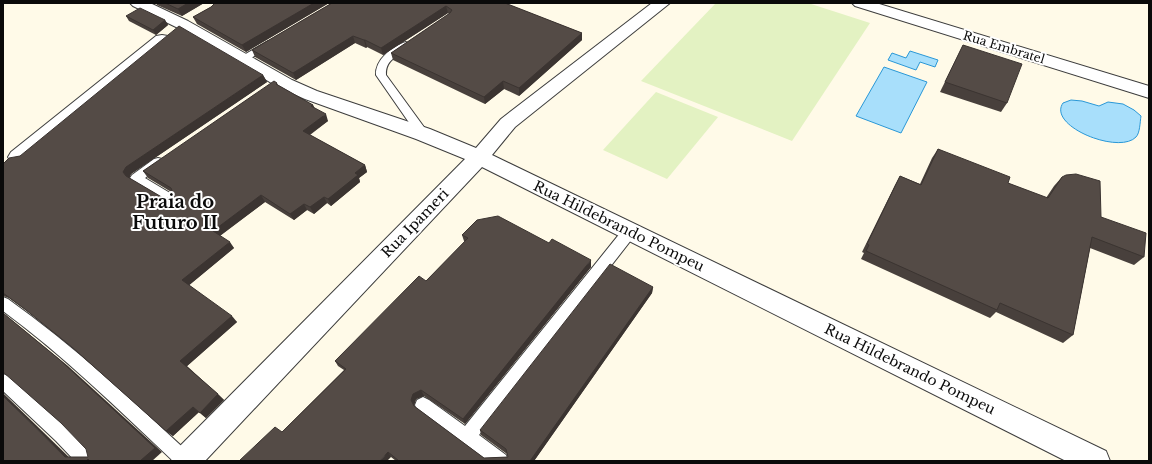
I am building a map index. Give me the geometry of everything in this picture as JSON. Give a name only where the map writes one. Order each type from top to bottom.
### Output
[{"type":"street","name":"Rua Hildebrando Pompeu","points":[[138,3],[182,24],[242,59],[273,84],[311,95],[423,134],[479,157],[1096,461]]},
{"type":"street","name":"Rua Ipameri","points":[[185,461],[479,157],[508,123],[662,3]]},
{"type":"street","name":"Rua Embratel","points":[[860,3],[1149,92]]},
{"type":"street","name":"Rua Embratel","points":[[907,3],[1149,76]]},
{"type":"street","points":[[18,157],[182,24],[200,15]]},
{"type":"lane","points":[[242,59],[277,39]]},
{"type":"lane","points":[[415,39],[383,61],[380,68],[381,75],[423,134]]},
{"type":"lane","points":[[167,156],[136,178],[171,199]]},
{"type":"lane","points":[[467,437],[630,231]]},
{"type":"lane","points":[[3,303],[43,332],[112,392],[185,461]]},
{"type":"lane","points":[[3,381],[62,435],[87,461]]},
{"type":"lane","points":[[423,405],[500,461]]},
{"type":"green space","points":[[716,3],[808,3],[870,23],[792,141],[641,81]]},
{"type":"green space","points":[[656,92],[718,117],[667,179],[603,150]]},
{"type":"water","points":[[910,51],[938,60],[935,67],[920,62],[916,70],[888,60],[892,53],[906,58]]},
{"type":"water","points":[[884,67],[927,82],[901,133],[856,116]]},
{"type":"water","points":[[1071,100],[1082,101],[1099,106],[1108,102],[1123,104],[1134,110],[1141,116],[1139,130],[1136,137],[1127,142],[1115,143],[1101,140],[1075,129],[1065,121],[1061,112],[1063,103]]},
{"type":"building","points":[[165,3],[188,3],[178,9]]},
{"type":"building","points":[[215,3],[314,3],[242,45],[193,17],[211,7]]},
{"type":"building","points":[[332,3],[505,3],[582,33],[519,88],[503,81],[484,97],[391,53],[450,13],[452,10],[446,6],[381,48],[353,36],[293,73],[252,50]]},
{"type":"building","points":[[140,8],[165,20],[153,30],[126,16]]},
{"type":"building","points":[[179,26],[263,75],[126,167],[123,172],[126,176],[165,199],[171,197],[173,193],[171,188],[143,171],[274,81],[277,83],[276,84],[326,114],[303,131],[365,165],[355,173],[358,175],[328,199],[324,197],[310,207],[304,204],[290,214],[261,195],[213,231],[230,242],[182,280],[232,316],[180,361],[218,394],[200,413],[193,407],[166,431],[73,348],[3,293],[3,164],[9,158],[20,156]]},
{"type":"building","points":[[963,45],[1022,64],[1007,103],[945,82]]},
{"type":"building","points":[[938,149],[1010,177],[1008,183],[1048,198],[1062,177],[1066,175],[1076,174],[1100,181],[1101,217],[1146,233],[1144,257],[1092,237],[1073,335],[1000,303],[997,310],[866,251],[869,245],[867,244],[900,176],[921,185]]},
{"type":"building","points":[[498,216],[549,243],[552,239],[591,260],[463,419],[421,390],[413,394],[411,400],[414,406],[484,458],[508,457],[506,449],[480,430],[610,264],[653,287],[530,461],[399,461],[388,452],[380,461],[239,461],[275,427],[282,432],[346,369],[335,361],[419,276],[426,281],[468,238],[462,235],[477,220]]},
{"type":"building","points":[[3,313],[60,360],[155,448],[140,461],[90,461],[88,459],[86,461],[3,461],[3,396],[65,457],[88,457],[86,449],[61,423],[3,372]]},
{"type":"district","name":"Praia do Futuro II","points":[[175,212]]}]
